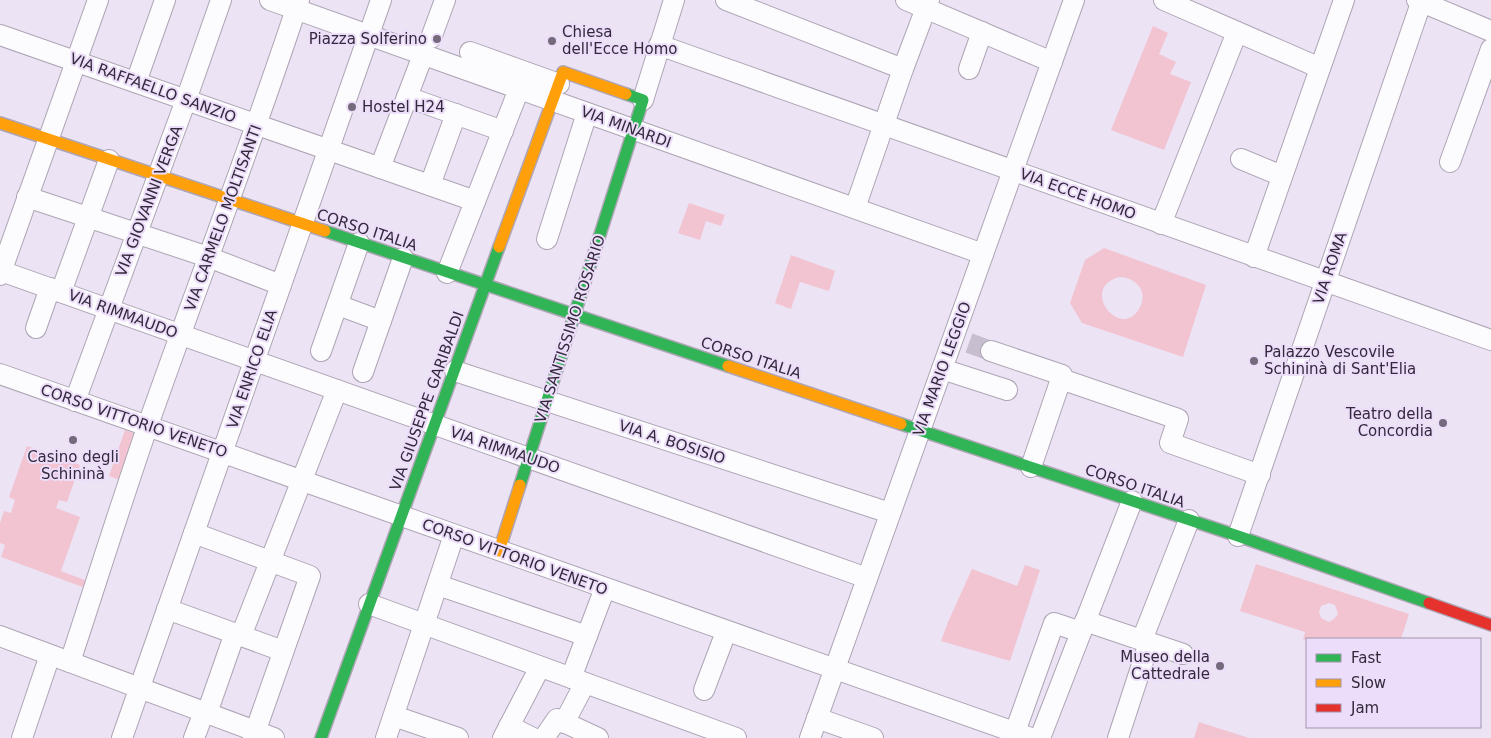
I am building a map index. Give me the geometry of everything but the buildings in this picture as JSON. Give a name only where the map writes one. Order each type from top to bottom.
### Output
[{"type":"street","points":[[136,82],[165,0]]},
{"type":"street","name":"VIA GIOVANNI VERGA","points":[[75,401],[221,0]]},
{"type":"street","name":"VIA MINARDI","points":[[270,0],[297,5],[369,36],[427,47],[519,89],[558,87],[587,114],[983,254]]},
{"type":"street","name":"VIA ENRICO ELIA","points":[[122,738],[381,0]]},
{"type":"street","points":[[380,168],[445,0]]},
{"type":"street","points":[[726,0],[903,69]]},
{"type":"street","points":[[906,0],[928,4],[982,32],[1052,62]]},
{"type":"street","name":"VIA MARIO LEGGIO","points":[[810,738],[942,369],[961,340],[983,254],[1074,0]]},
{"type":"street","points":[[1164,0],[1320,68]]},
{"type":"street","points":[[1254,257],[1344,0]]},
{"type":"street","points":[[1,273],[96,1]]},
{"type":"street","points":[[470,52],[558,87],[562,72],[642,103],[663,46],[674,1]]},
{"type":"street","points":[[1420,1],[1491,31]]},
{"type":"street","name":"VIA ROMA","points":[[1238,536],[1420,1]]},
{"type":"street","points":[[855,208],[903,69],[928,4]]},
{"type":"street","name":"VIA CARMELO MOLTISANTI","points":[[70,662],[148,425],[257,125],[297,5]]},
{"type":"street","points":[[969,69],[982,32]]},
{"type":"street","points":[[1161,224],[1237,32]]},
{"type":"street","name":"VIA RAFFAELLO SANZIO","points":[[0,35],[475,201]]},
{"type":"street","name":"VIA ECCE HOMO","points":[[663,46],[1491,340]]},
{"type":"street","points":[[1450,162],[1491,49]]},
{"type":"street","name":"VIA GIUSEPPE GARIBALDI","points":[[321,738],[558,87]]},
{"type":"street","points":[[447,272],[519,89]]},
{"type":"street","points":[[407,97],[503,131]]},
{"type":"street","name":"VIA SANTISSIMO ROSARIO","points":[[499,551],[642,103]]},
{"type":"street","points":[[430,185],[456,114]]},
{"type":"street","points":[[547,238],[587,114]]},
{"type":"street","name":"CORSO ITALIA","points":[[0,123],[1238,536],[1491,625]]},
{"type":"street","points":[[1241,159],[1282,176]]},
{"type":"street","points":[[36,328],[56,290],[88,218],[109,160]]},
{"type":"street","points":[[28,197],[208,257],[282,285]]},
{"type":"street","points":[[322,351],[359,243]]},
{"type":"street","points":[[363,372],[403,258]]},
{"type":"street","name":"VIA RIMMAUDO","points":[[1,273],[108,308],[434,426],[867,578]]},
{"type":"street","points":[[338,305],[381,321]]},
{"type":"street","points":[[991,350],[1062,375],[1031,467]]},
{"type":"street","points":[[942,369],[1007,390]]},
{"type":"street","name":"VIA A. BOSISIO","points":[[454,371],[890,513]]},
{"type":"street","name":"CORSO VITTORIO VENETO","points":[[0,374],[148,425],[726,632],[1028,737]]},
{"type":"street","points":[[1061,379],[1178,419],[1170,443],[1260,475]]},
{"type":"street","points":[[194,738],[303,481],[337,390]]},
{"type":"street","points":[[1028,737],[1083,627],[1132,501]]},
{"type":"street","points":[[1118,738],[1145,642],[1189,520]]},
{"type":"street","points":[[0,636],[205,713],[260,736],[283,651],[310,576],[194,533]]},
{"type":"street","points":[[386,738],[454,535]]},
{"type":"street","points":[[438,585],[586,636]]},
{"type":"street","points":[[564,723],[578,681],[586,636],[605,588]]},
{"type":"street","points":[[370,604],[736,738]]},
{"type":"street","points":[[167,609],[283,651]]},
{"type":"street","points":[[1028,737],[1054,623],[1083,627],[1145,642],[1183,654]]},
{"type":"street","points":[[704,690],[726,632]]},
{"type":"street","points":[[22,738],[50,655]]},
{"type":"street","points":[[533,738],[506,732],[540,667]]},
{"type":"street","points":[[394,716],[458,738]]},
{"type":"street","points":[[817,718],[873,738]]},
{"type":"street","points":[[544,738],[557,719],[598,738]]},
{"type":"shaded area","points":[[1153,26],[1168,33],[1159,54],[1176,62],[1170,74],[1191,82],[1164,150],[1111,130]]},
{"type":"shaded area","points":[[689,203],[725,215],[721,226],[706,221],[700,240],[678,233]]},
{"type":"shaded area","points":[[1104,248],[1206,285],[1183,357],[1082,323],[1070,303],[1085,260]],"holes":[[[1120,277],[1132,280],[1140,287],[1143,297],[1139,309],[1131,317],[1122,319],[1114,316],[1107,309],[1103,300],[1103,291],[1108,283]]]},
{"type":"shaded area","points":[[791,255],[835,271],[829,291],[800,282],[791,309],[775,303]]},
{"type":"shaded area","points":[[125,430],[141,436],[125,482],[109,476]]},
{"type":"shaded area","points":[[27,446],[80,465],[67,502],[59,500],[56,508],[80,517],[61,571],[90,582],[88,589],[1,557],[5,545],[0,543],[0,523],[4,511],[11,513],[15,500],[9,497]]},
{"type":"shaded area","points":[[1256,564],[1409,614],[1401,638],[1306,638],[1306,640],[1303,639],[1305,632],[1240,611]],"holes":[[[1329,603],[1335,605],[1338,614],[1329,622],[1321,618],[1319,612],[1321,606]]]},
{"type":"shaded area","points":[[1025,565],[1040,570],[1010,661],[941,641],[972,569],[1017,586]]},
{"type":"shaded area","points":[[1199,722],[1249,738],[1194,738]]},
{"type":"tunnel","points":[[969,343],[991,351]]},
{"type":"traffic: fast","points":[[520,485],[643,100],[626,94]]},
{"type":"traffic: fast","points":[[325,231],[728,366]]},
{"type":"traffic: fast","points":[[321,738],[499,247]]},
{"type":"traffic: fast","points":[[901,424],[1238,536],[1429,603]]},
{"type":"traffic: slow","points":[[499,247],[563,72],[626,94]]},
{"type":"traffic: slow","points":[[0,123],[325,231]]},
{"type":"traffic: slow","points":[[728,366],[901,424]]},
{"type":"traffic: slow","points":[[499,551],[520,485]]},
{"type":"traffic: jam","points":[[1429,603],[1491,625]]},
{"type":"place","name":"Piazza Solferino","points":[[437,39]]},
{"type":"place","name":"Chiesa dell'Ecce Homo","points":[[552,41]]},
{"type":"place","name":"Hostel H24","points":[[352,107]]},
{"type":"place","name":"Palazzo Vescovile Schininà di Sant'Elia","points":[[1254,361]]},
{"type":"place","name":"Teatro della Concordia","points":[[1443,423]]},
{"type":"place","name":"Casino degli Schininà","points":[[73,440]]},
{"type":"place","name":"Museo della Cattedrale","points":[[1220,666]]}]
